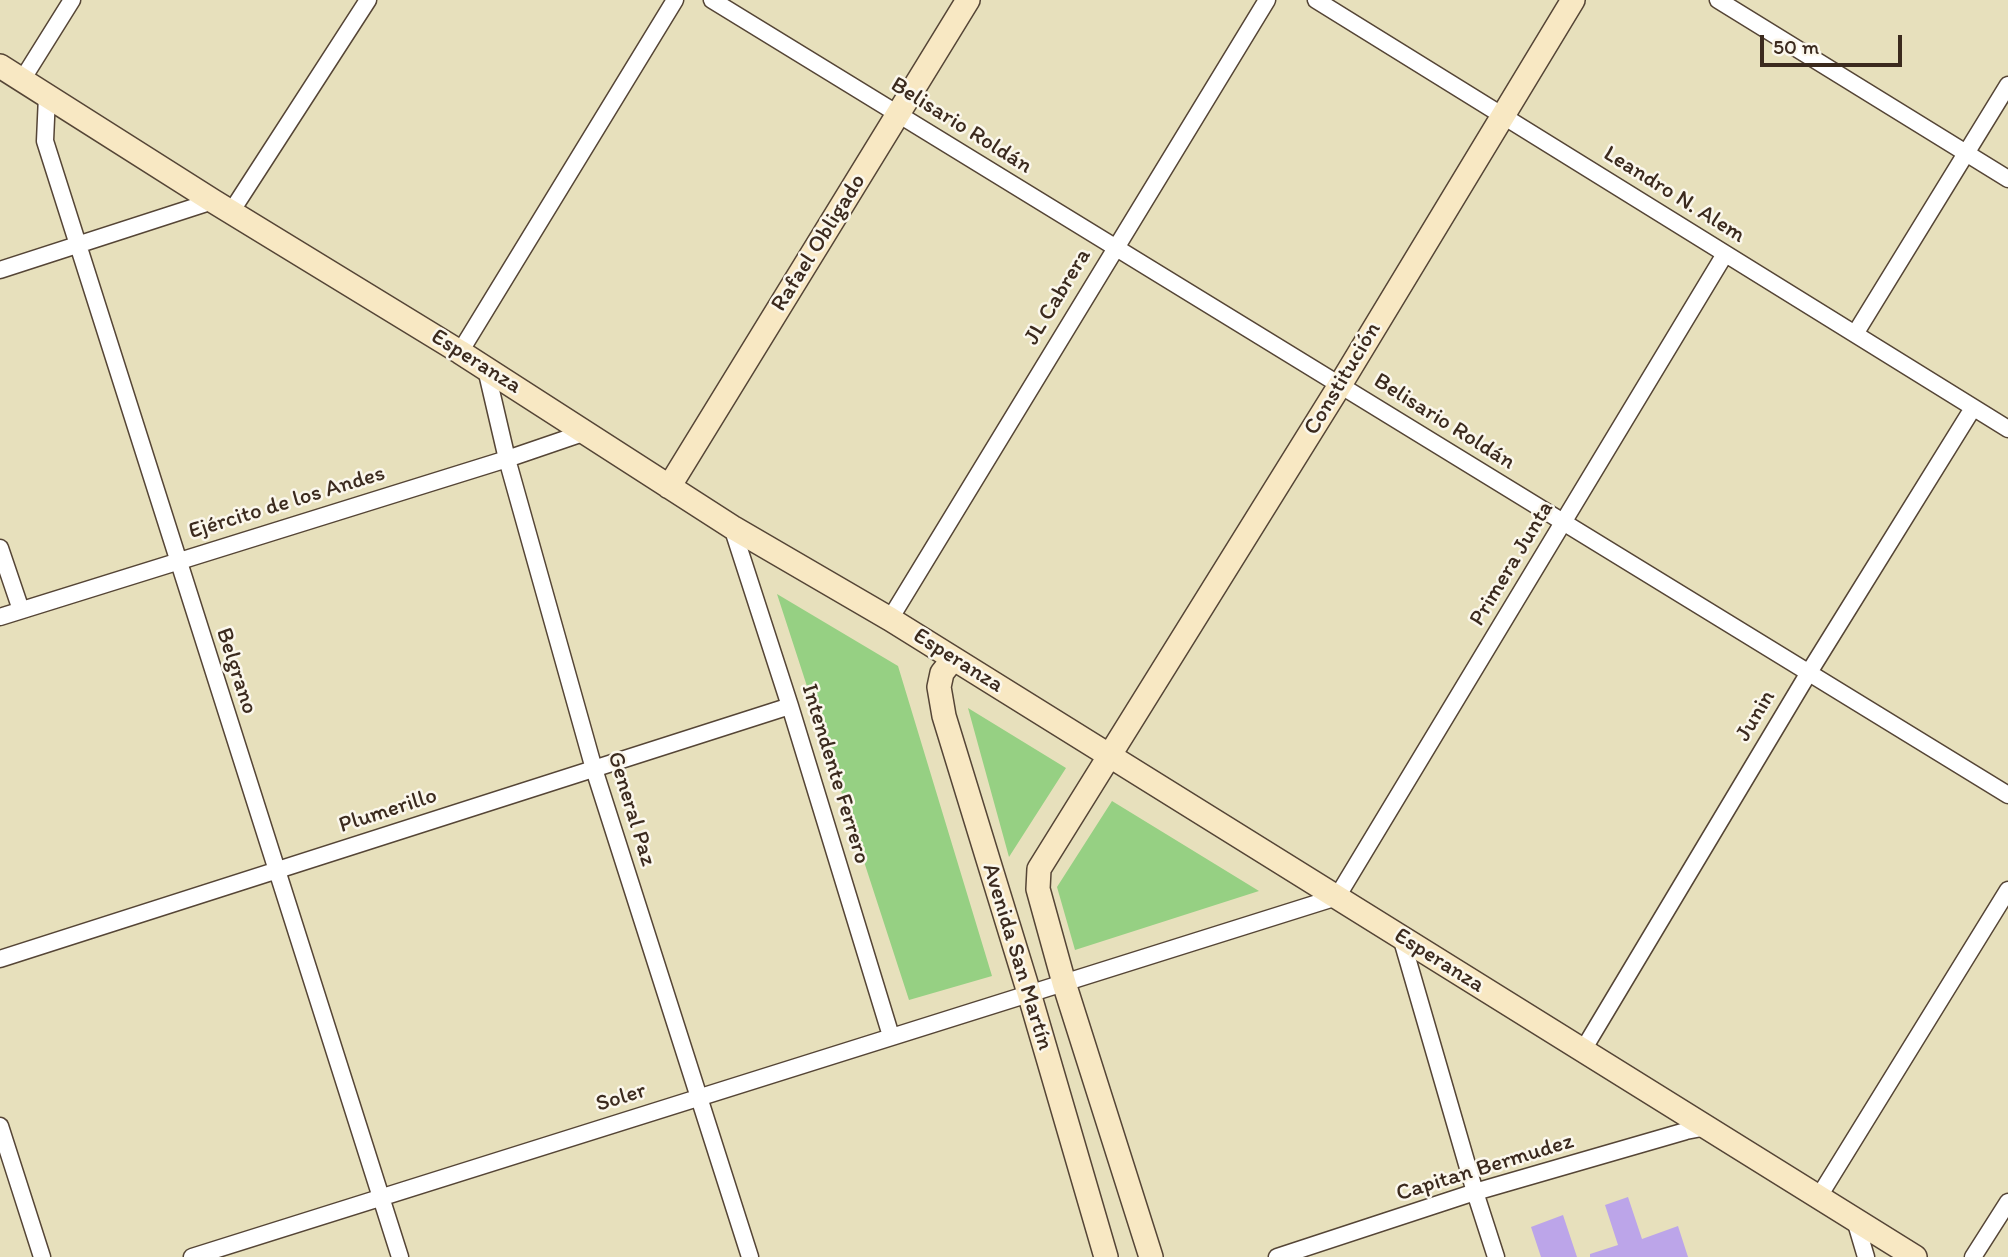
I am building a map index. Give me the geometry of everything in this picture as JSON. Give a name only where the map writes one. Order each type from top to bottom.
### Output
[{"type":"main road","name":"Rafael Obligado","points":[[669,486],[968,0]]},
{"type":"main road","name":"Constitución","points":[[1110,756],[1340,385],[1573,0]]},
{"type":"main road","name":"Esperanza","points":[[0,66],[222,207],[460,352],[732,527],[890,619],[1915,1257]]},
{"type":"main road","name":"Avenida San Martín","points":[[953,659],[942,673],[939,687],[944,716],[1106,1257]]},
{"type":"main road","name":"Avenida San Martín","points":[[1110,756],[1039,869],[1038,889],[1064,983],[1151,1257]]},
{"type":"street","points":[[22,80],[72,0]]},
{"type":"street","points":[[0,270],[76,245],[222,207],[368,0]]},
{"type":"street","points":[[460,352],[675,0]]},
{"type":"street","name":"Belisario Roldán","points":[[712,0],[2008,795]]},
{"type":"street","name":"JL Cabrera","points":[[890,619],[1267,0]]},
{"type":"street","name":"Leandro N. Alem","points":[[1316,0],[2008,429]]},
{"type":"street","points":[[1717,0],[2008,179]]},
{"type":"street","points":[[1855,334],[2008,85]]},
{"type":"street","name":"Belgrano","points":[[47,96],[45,141],[76,245],[400,1257]]},
{"type":"street","name":"Primera Junta","points":[[1337,897],[1726,254]]},
{"type":"street","name":"General Paz","points":[[486,369],[507,459],[594,769],[750,1257]]},
{"type":"street","name":"Junin","points":[[1583,1050],[1808,674],[1973,408]]},
{"type":"street","name":"Ejército de los Andes","points":[[0,617],[586,432]]},
{"type":"street","name":"Intendente Ferrero","points":[[732,527],[891,1036]]},
{"type":"street","points":[[0,548],[21,610]]},
{"type":"street","name":"Plumerillo","points":[[0,959],[790,706]]},
{"type":"street","points":[[1818,1198],[2008,890]]},
{"type":"street","name":"Soler","points":[[192,1257],[1337,897]]},
{"type":"street","points":[[1401,937],[1496,1257]]},
{"type":"street","points":[[0,1126],[42,1257]]},
{"type":"street","name":"Capitan Bermudez","points":[[1278,1257],[1475,1192],[1707,1127]]},
{"type":"street","points":[[1973,1257],[2008,1202]]},
{"type":"street","points":[[1855,1220],[1866,1257]]},
{"type":"green space","points":[[777,594],[898,666],[992,976],[909,1000]]},
{"type":"green space","points":[[968,708],[1066,768],[1009,857]]},
{"type":"green space","points":[[1112,801],[1259,891],[1075,950],[1057,887]]},
{"type":"building","points":[[1628,1197],[1642,1239],[1678,1226],[1688,1257],[1590,1257],[1590,1254],[1618,1245],[1605,1205]]},
{"type":"building","points":[[1563,1215],[1577,1257],[1541,1257],[1531,1227]]}]
